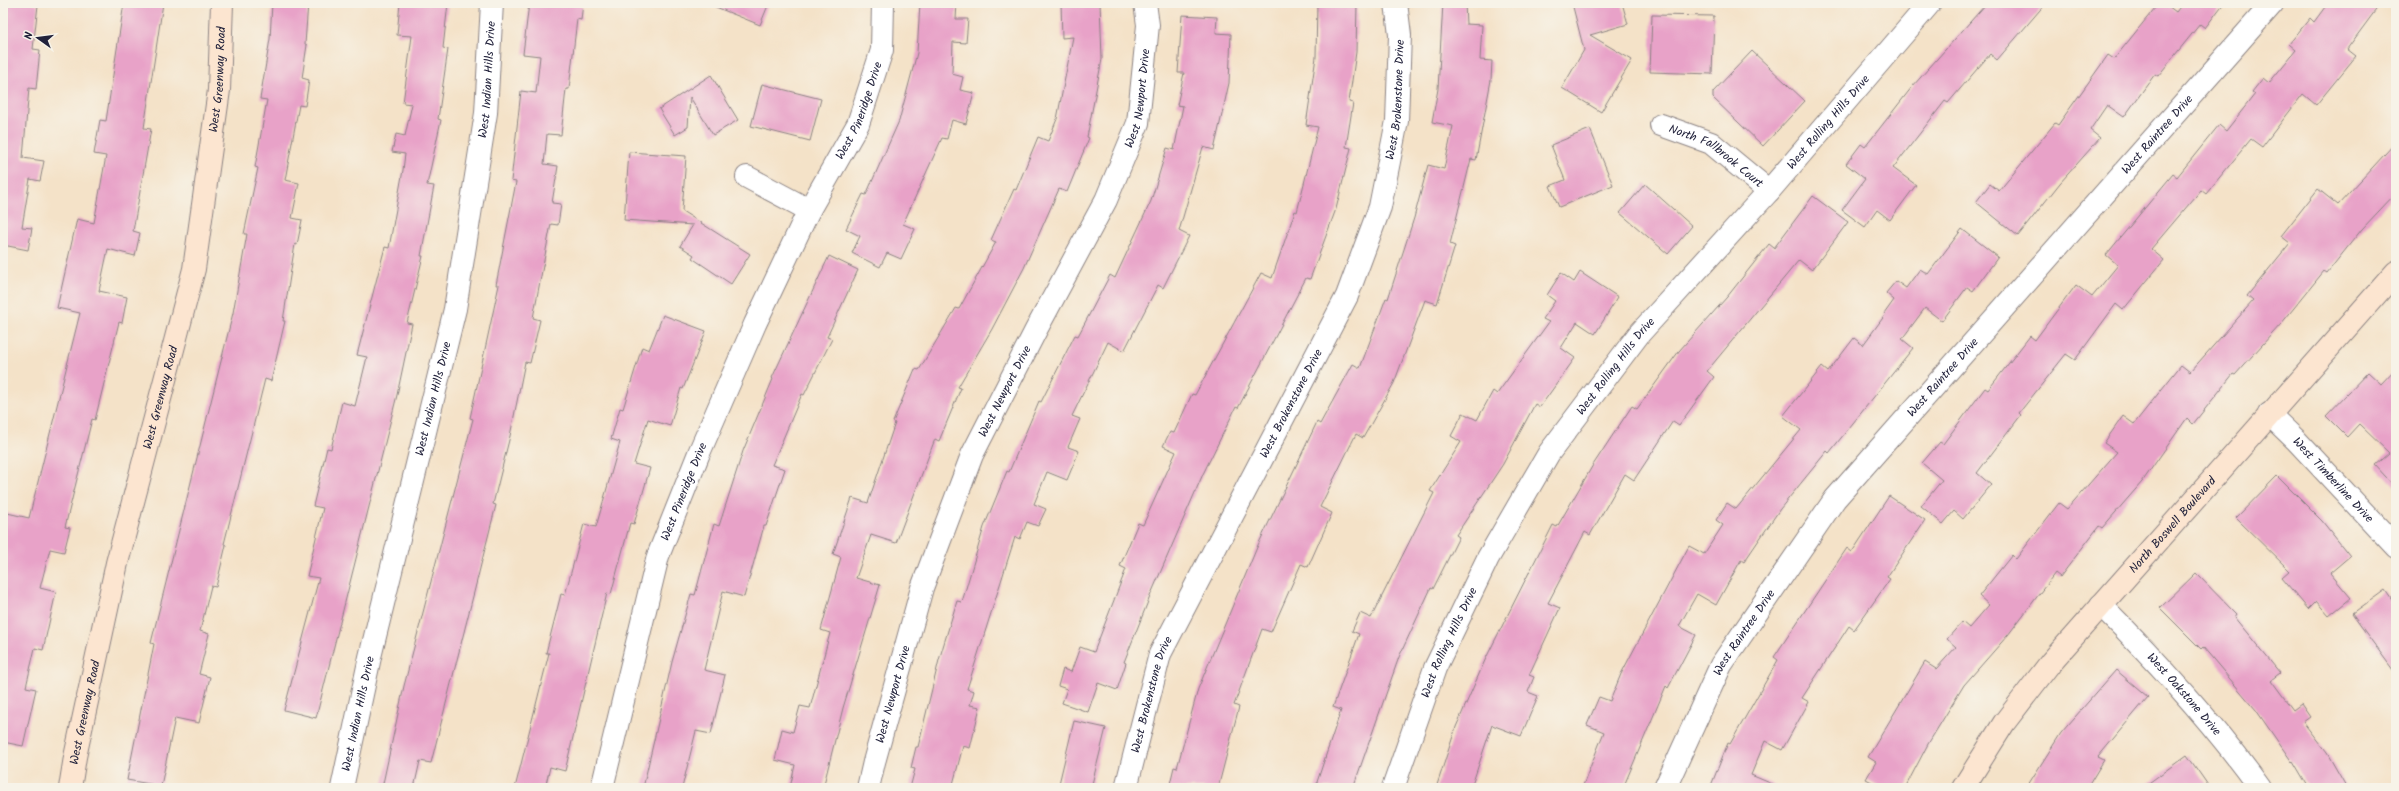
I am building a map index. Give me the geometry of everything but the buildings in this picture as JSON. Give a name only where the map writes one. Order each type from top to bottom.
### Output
[{"type":"street","name":"West Greenway Road","points":[[70,788],[74,757],[117,563],[194,269],[219,90],[222,3]]},
{"type":"street","name":"West Indian Hills Drive","points":[[342,788],[370,657],[455,309],[486,113],[492,3]]},
{"type":"street","name":"West Pineridge Drive","points":[[602,788],[658,556],[699,453],[755,324],[810,210],[858,124],[882,50],[884,3]]},
{"type":"street","name":"West Newport Drive","points":[[868,788],[922,588],[972,455],[1036,330],[1106,200],[1138,122],[1148,25],[1145,3]]},
{"type":"street","name":"West Brokenstone Drive","points":[[1126,788],[1160,654],[1347,296],[1380,207],[1396,121],[1400,35],[1396,3]]},
{"type":"street","name":"West Rolling Hills Drive","points":[[1393,788],[1435,668],[1488,558],[1549,453],[1639,334],[1769,191],[1930,3]]},
{"type":"street","name":"West Raintree Drive","points":[[1664,788],[1721,665],[1835,499],[2273,3]]},
{"type":"street","name":"North Fallbrook Court","points":[[1661,125],[1711,143],[1769,191]]},
{"type":"street","points":[[747,177],[810,210]]},
{"type":"street","name":"North Boswell Boulevard","points":[[1963,788],[1990,744],[2030,688],[2269,414],[2396,272]]},
{"type":"street","name":"West Timberline Drive","points":[[2269,414],[2296,440],[2396,547]]},
{"type":"street","name":"West Oakstone Drive","points":[[2101,605],[2172,679],[2231,746],[2260,788]]}]
